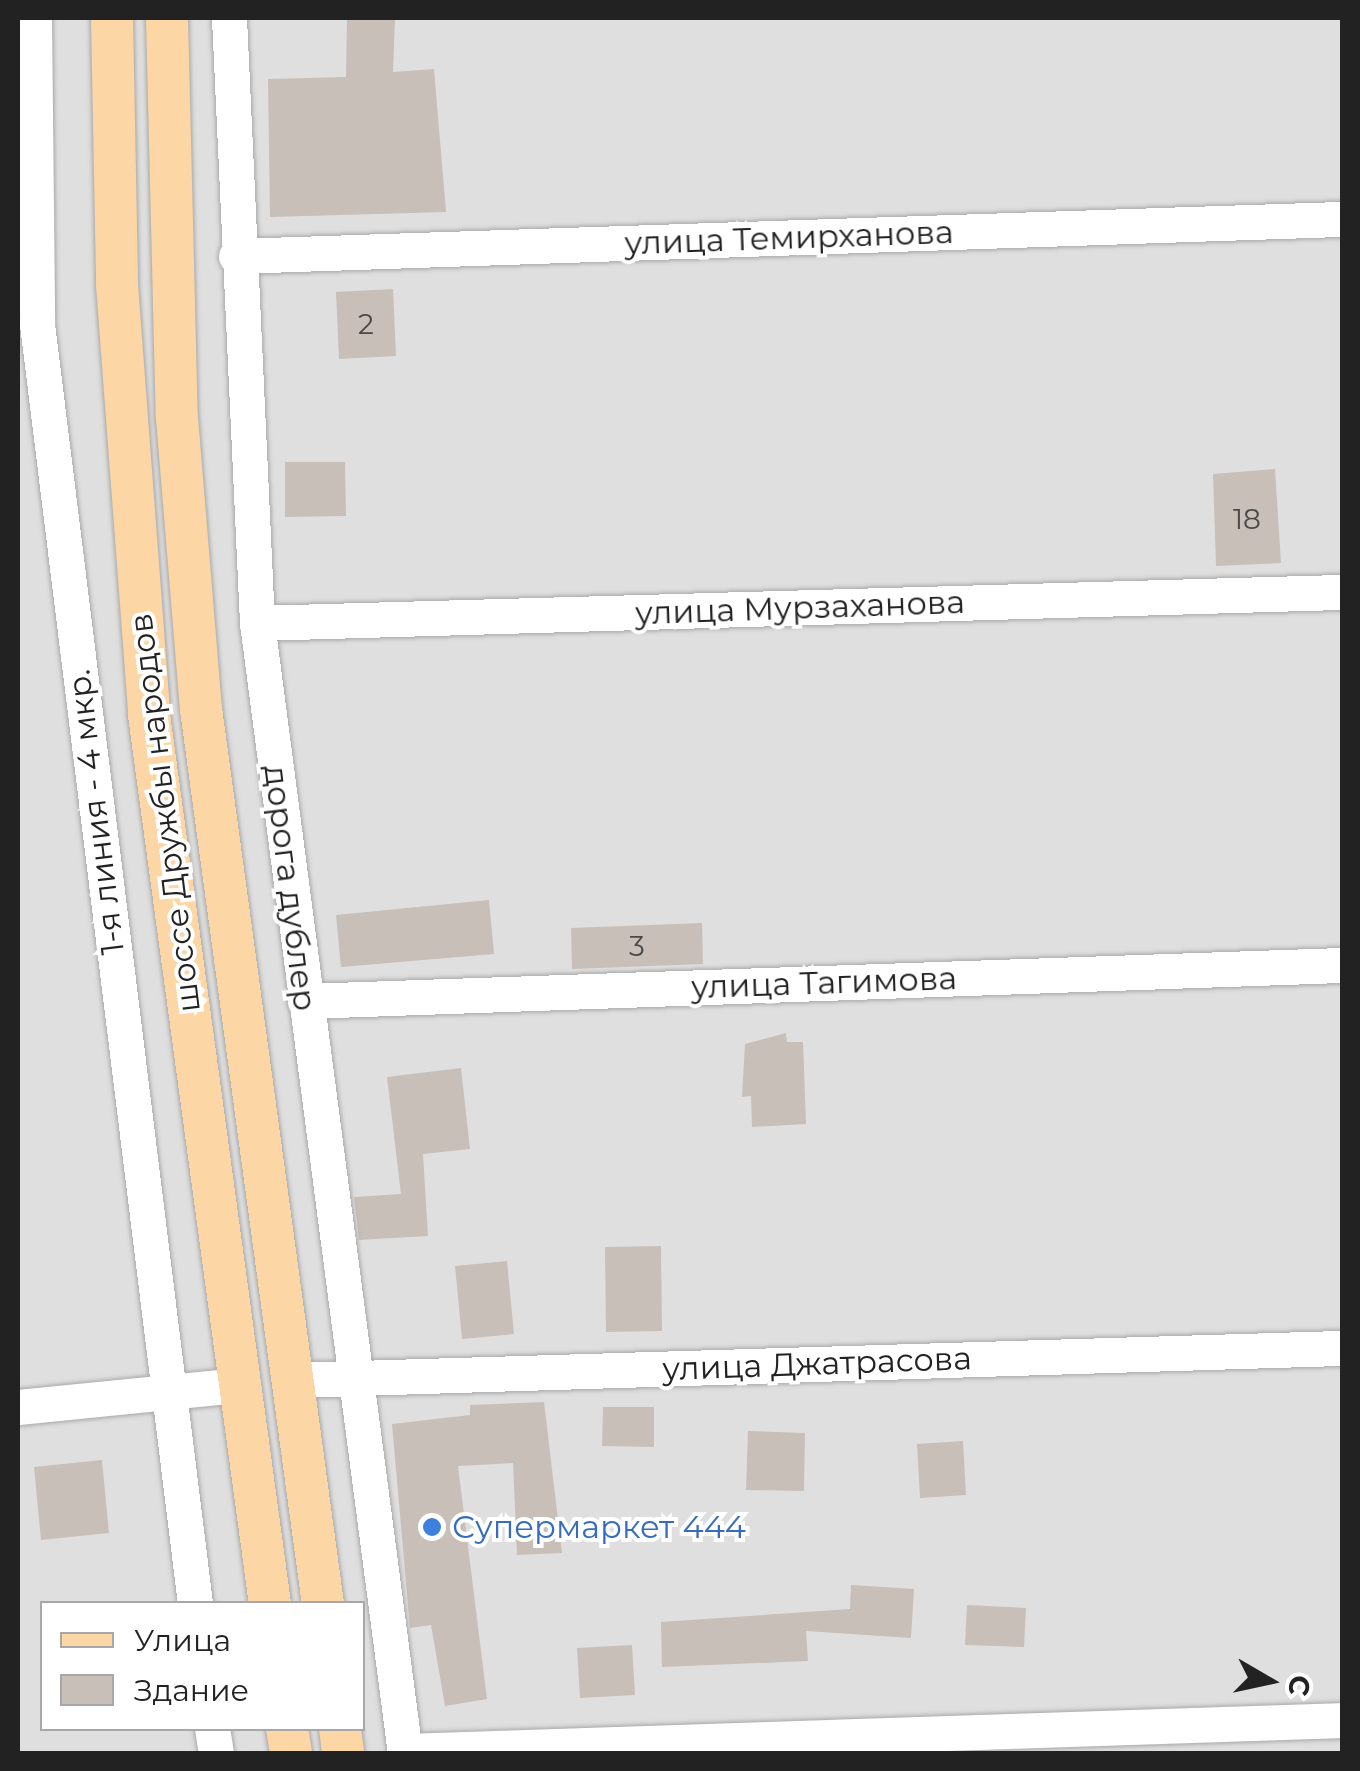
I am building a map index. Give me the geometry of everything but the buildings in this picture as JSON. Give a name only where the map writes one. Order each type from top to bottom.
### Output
[{"type":"main road","name":"шоссе Дружбы народов","points":[[112,18],[117,285],[148,715],[270,1601]]},
{"type":"main road","points":[[167,18],[178,418],[201,709],[322,1601]]},
{"type":"main road","points":[[237,1385],[292,1380]]},
{"type":"street","name":"1-я линия - 4 мкр.","points":[[34,18],[37,324],[196,1601]]},
{"type":"street","name":"дорога дублер","points":[[229,18],[236,256],[257,623],[351,1378],[404,1752]]},
{"type":"street","name":"улица Темирханова","points":[[236,256],[1342,220]]},
{"type":"street","name":"улица Мурзаханова","points":[[257,623],[1342,592]]},
{"type":"street","name":"улица Тагимова","points":[[304,1001],[1342,965]]},
{"type":"street","name":"улица Джатрасова","points":[[292,1380],[1342,1348]]},
{"type":"street","points":[[18,1407],[237,1385]]},
{"type":"street","points":[[404,1752],[1342,1720]]},
{"type":"shaded area","points":[[18,18],[1342,18],[1342,1753],[18,1753]]},
{"type":"place","name":"Супермаркет 444","points":[[432,1527]]}]
